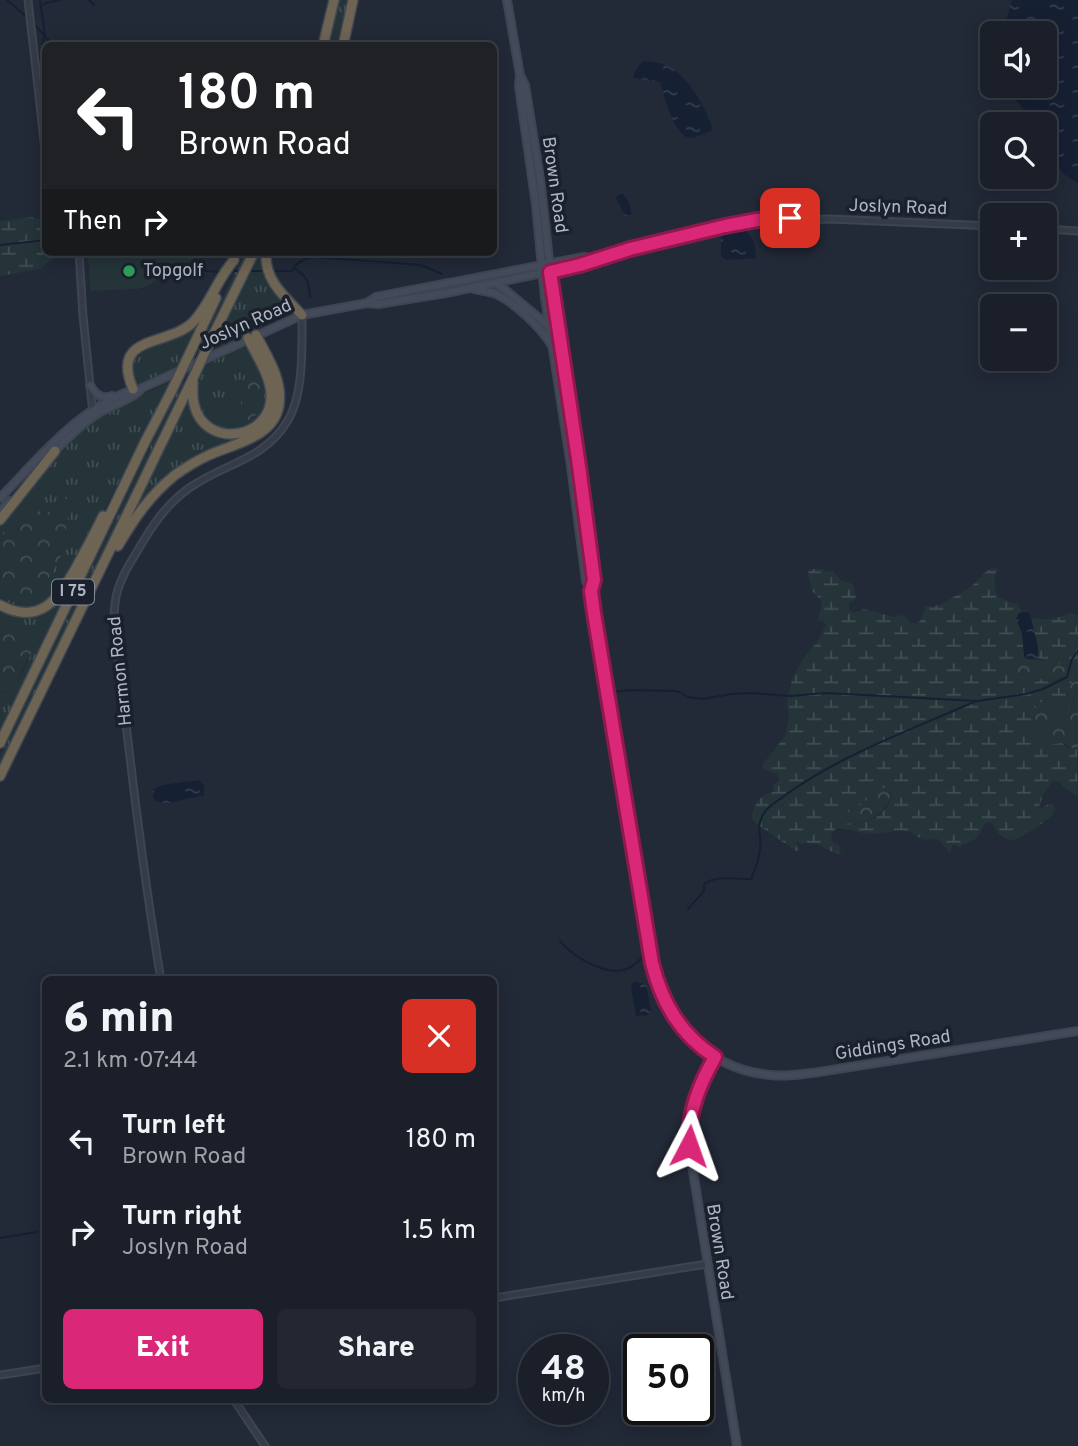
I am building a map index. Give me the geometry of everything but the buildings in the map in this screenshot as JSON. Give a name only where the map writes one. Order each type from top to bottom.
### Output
[{"type":"highway","points":[[324,42],[334,0]]},
{"type":"highway","points":[[344,42],[353,0]]},
{"type":"highway","points":[[134,390],[128,370],[133,352],[144,343],[177,333],[194,322],[236,256]]},
{"type":"highway","name":"I 75","points":[[0,743],[236,256]]},
{"type":"highway","name":"I 75","points":[[0,776],[252,256]]},
{"type":"highway","points":[[266,256],[271,280],[302,315]]},
{"type":"highway","points":[[194,375],[193,402],[198,415],[208,426],[235,434],[256,426],[267,412],[271,395],[252,337]]},
{"type":"highway","points":[[103,568],[144,505],[160,488],[191,464],[262,432],[271,424],[279,404],[279,386],[252,337]]},
{"type":"highway","points":[[0,605],[17,612],[33,611],[47,606],[61,594],[145,442]]},
{"type":"highway","points":[[0,520],[55,451]]},
{"type":"main road","name":"Brown Road","points":[[507,0],[520,75],[523,117],[546,224],[550,327],[588,566],[594,580],[591,591],[647,936],[656,980],[663,999],[679,1025],[715,1057],[696,1094],[691,1112],[690,1158],[737,1446]]},
{"type":"main road","name":"Brown Road","points":[[520,75],[525,85],[546,264]]},
{"type":"main road","name":"Joslyn Road","points":[[367,303],[376,298],[481,276],[584,257],[597,259]]},
{"type":"main road","name":"Joslyn Road","points":[[0,499],[60,436],[93,413],[134,390],[302,315],[468,289],[597,259]]},
{"type":"main road","name":"Brown Road","points":[[546,273],[560,340],[582,487],[588,566]]},
{"type":"main road","points":[[481,276],[497,283],[550,327],[560,340]]},
{"type":"main road","points":[[468,289],[491,292],[508,301],[539,328],[554,352]]},
{"type":"main road","points":[[90,385],[96,394],[107,398],[134,390]]},
{"type":"main road","name":"Joslyn Road","points":[[0,512],[93,413],[138,393],[134,390]]},
{"type":"main road","points":[[567,437],[572,440],[582,487]]},
{"type":"main road","name":"Giddings Road","points":[[715,1057],[751,1072],[794,1075],[1078,1031]]},
{"type":"street","points":[[28,0],[42,123]]},
{"type":"street","name":"Joslyn Road","points":[[597,259],[757,220],[824,219],[980,226]]},
{"type":"street","points":[[1057,230],[1078,231]]},
{"type":"street","points":[[79,256],[93,413]]},
{"type":"street","name":"Harmon Road","points":[[160,976],[114,621],[115,600],[122,577],[163,512],[194,484],[263,449],[282,430],[298,393],[302,315]]},
{"type":"street","points":[[497,1298],[707,1264]]},
{"type":"street","points":[[3,1375],[42,1369]]},
{"type":"street","points":[[236,1403],[265,1446]]},
{"type":"green space","points":[[339,0],[349,0],[339,42],[329,42]]},
{"type":"green space","points":[[33,217],[42,220],[42,256],[56,256],[40,269],[0,276],[0,221]]},
{"type":"green space","name":"Topgolf","points":[[86,256],[199,256],[193,266],[177,264],[148,286],[138,289],[90,291]]},
{"type":"green space","points":[[243,256],[246,256],[201,349],[196,352]]},
{"type":"green space","points":[[258,256],[264,256],[292,310],[212,351]]},
{"type":"green space","points":[[202,316],[179,366],[136,386],[130,372],[134,355]]},
{"type":"green space","points":[[243,348],[251,350],[268,391],[267,408],[258,420],[246,427],[231,430],[216,427],[204,418],[197,405],[197,385],[205,365]],"holes":[[[253,362],[263,389],[231,421],[231,413],[241,403],[245,385],[242,364]]]},
{"type":"green space","points":[[262,354],[276,392],[275,405],[267,422],[252,434],[206,454],[133,515],[190,395],[201,422],[238,435],[271,408],[260,355]]},
{"type":"green space","points":[[245,357],[248,357],[258,372],[263,400],[255,416],[247,421],[231,421],[232,413],[241,403],[245,385],[242,364]]},
{"type":"green space","points":[[173,380],[65,583],[52,597],[35,608],[22,609],[0,602],[0,577],[2,581],[32,599],[44,590],[51,571],[63,552],[70,502],[68,498],[44,514],[26,506],[0,540],[0,524],[77,433],[114,408]]},
{"type":"green space","points":[[186,381],[0,765],[0,756],[181,383]]},
{"type":"green space","points":[[64,496],[70,502],[63,552],[42,593],[30,599],[15,596],[1,579],[0,541],[26,506],[30,504],[40,512],[49,512],[57,499]]},
{"type":"green space","points":[[86,555],[0,734],[0,691],[2,693],[13,687],[32,653],[0,635],[0,607],[44,610]]},
{"type":"green space","points":[[993,568],[999,569],[994,583],[998,597],[1018,605],[1022,612],[1016,619],[1022,633],[1025,658],[1012,659],[1013,672],[1019,676],[1025,673],[1026,680],[1031,684],[1040,679],[1048,681],[1068,676],[1071,679],[1072,684],[1065,694],[1075,699],[1068,710],[1048,702],[1036,705],[1032,739],[1042,744],[1062,743],[1077,750],[1078,797],[1060,782],[1053,781],[1043,795],[1039,807],[1040,809],[1053,804],[1055,810],[1040,825],[1019,838],[1009,840],[1001,836],[993,824],[988,822],[973,840],[960,847],[953,844],[950,853],[938,839],[923,840],[902,830],[870,834],[837,828],[831,833],[833,843],[841,848],[840,854],[818,845],[800,844],[798,841],[796,843],[800,850],[796,851],[755,823],[751,818],[756,803],[761,797],[775,791],[772,785],[779,781],[777,774],[763,769],[762,765],[785,736],[789,716],[787,701],[793,676],[818,641],[826,624],[818,620],[822,604],[812,591],[809,569],[833,571],[840,580],[853,584],[856,598],[849,602],[851,611],[864,609],[894,617],[905,616],[910,623],[917,623],[926,606],[946,602],[969,588]],"holes":[[[885,788],[891,792],[887,807],[874,818],[858,824],[842,824],[843,815],[861,805],[877,790]]]},
{"type":"green space","points":[[1069,613],[1078,615],[1078,667],[1038,658],[1031,618],[1051,619]]},
{"type":"green space","points":[[14,627],[28,633],[33,645],[16,685],[5,692],[0,691],[0,635],[5,628]]},
{"type":"green space","points":[[1016,658],[1053,661],[1078,667],[1078,751],[1063,743],[1046,745],[1032,739],[1038,703],[1050,702],[1066,711],[1071,707],[1075,699],[1065,694],[1069,685],[1067,676],[1047,681],[1038,679],[1031,684],[1025,680],[1026,675],[1023,673],[1019,676],[1013,672],[1011,662]]},
{"type":"green space","points":[[880,789],[887,789],[891,794],[885,808],[865,822],[842,824],[843,815],[861,805]]},
{"type":"water","points":[[1012,0],[1078,0],[1078,183],[1057,166],[1057,112],[1025,112],[1012,98],[1057,98],[1057,21],[1006,21]]},
{"type":"water","points":[[644,61],[668,66],[684,79],[705,110],[712,126],[711,131],[689,138],[679,130],[670,114],[660,82],[634,78],[635,71]]},
{"type":"water","points":[[623,194],[629,202],[632,215],[625,216],[616,198]]},
{"type":"water","points":[[743,228],[753,241],[756,258],[726,260],[721,256],[721,237],[731,229]]},
{"type":"water","points":[[1019,613],[1029,613],[1031,618],[1038,658],[1028,659],[1024,656],[1022,633],[1016,619]]},
{"type":"water","points":[[200,780],[204,786],[204,795],[164,804],[154,800],[152,790],[162,785]]},
{"type":"water","points":[[634,982],[646,985],[651,1010],[649,1015],[636,1016],[631,986]]},
{"type":"waterway","points":[[7,0],[29,19]]},
{"type":"waterway","points":[[40,0],[45,35],[43,42]]},
{"type":"waterway","points":[[41,6],[60,0]]},
{"type":"waterway","points":[[89,0],[94,5]]},
{"type":"waterway","points":[[33,23],[50,42]]},
{"type":"waterway","points":[[0,245],[42,240]]},
{"type":"waterway","points":[[273,271],[292,271],[301,261],[314,257],[421,265],[442,274]]},
{"type":"waterway","points":[[295,269],[307,280],[310,297]]},
{"type":"waterway","points":[[194,270],[221,272]]},
{"type":"waterway","points":[[250,271],[264,271]]},
{"type":"waterway","points":[[613,692],[675,691],[688,697],[703,699],[731,694],[790,696],[826,693],[977,701],[1043,689],[1067,677],[1072,659],[1078,651]]},
{"type":"waterway","points":[[688,909],[704,891],[704,884],[709,881],[721,878],[751,879],[761,844],[760,824],[764,813],[773,804],[806,781],[853,755],[976,701]]},
{"type":"waterway","points":[[560,941],[580,958],[607,970],[627,969],[645,954]]},
{"type":"waterway","points":[[0,1238],[37,1232]]},
{"type":"place","name":"Topgolf","points":[[129,271]]},
{"type":"route","points":[[689,1146],[692,1108],[704,1076],[715,1057],[684,1031],[668,1008],[652,963],[594,613],[591,591],[594,580],[550,272],[725,226],[790,218]]}]
